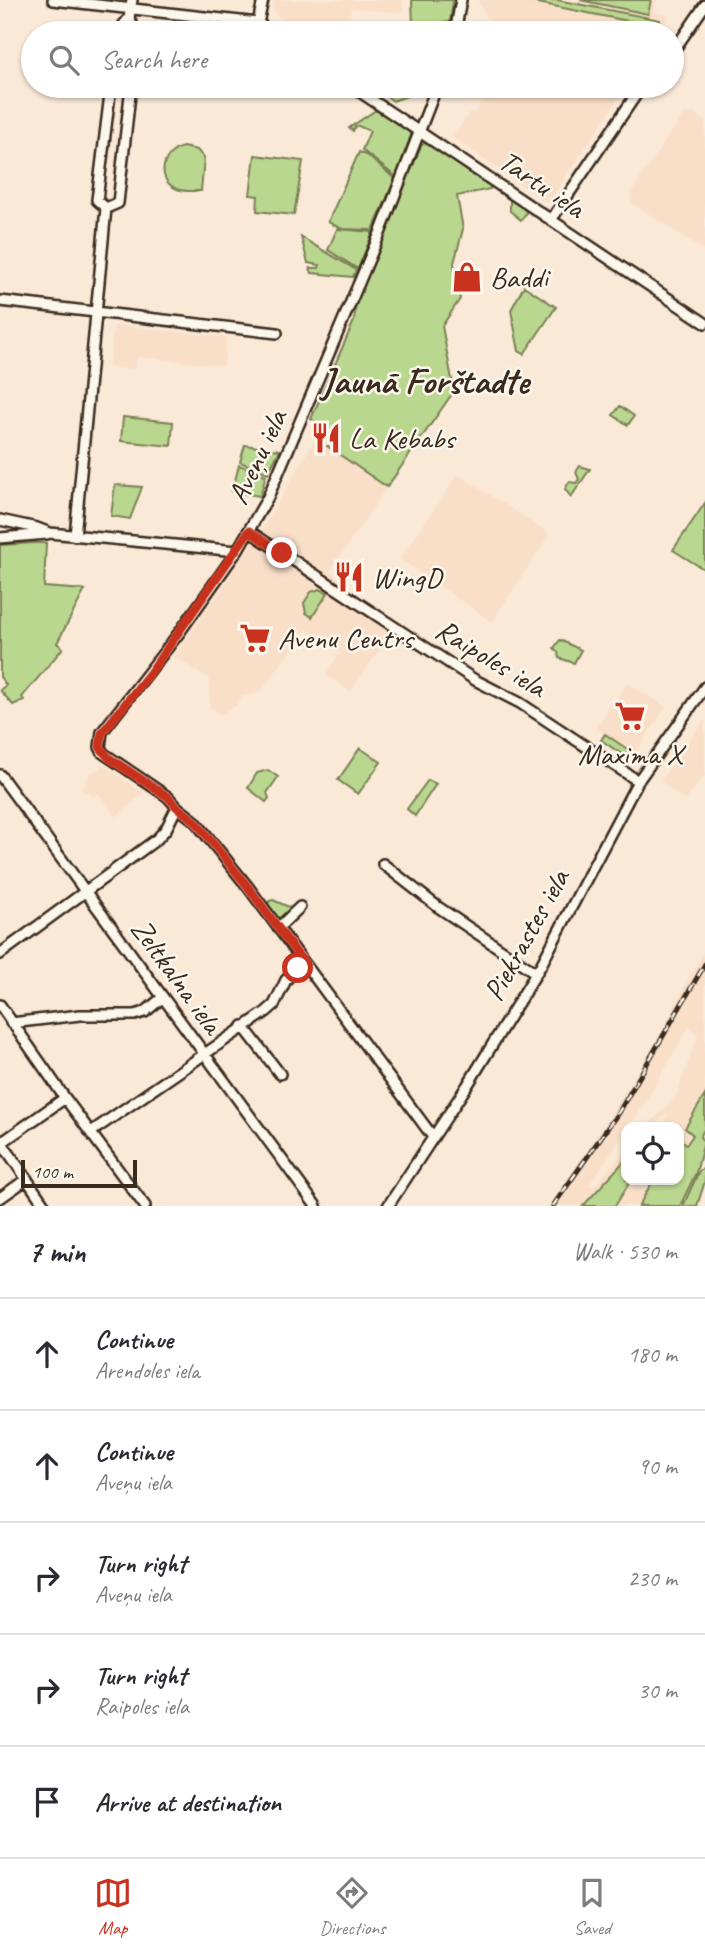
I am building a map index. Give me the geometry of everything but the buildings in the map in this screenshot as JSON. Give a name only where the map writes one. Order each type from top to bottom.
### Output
[{"type":"street","points":[[53,0],[240,21]]},
{"type":"street","points":[[258,21],[263,0]]},
{"type":"street","points":[[457,21],[461,0]]},
{"type":"street","points":[[684,36],[705,5]]},
{"type":"street","points":[[106,208],[97,200],[110,98]]},
{"type":"street","points":[[106,208],[118,203],[130,98]]},
{"type":"street","name":"Tartu iela","points":[[369,98],[705,323]]},
{"type":"street","name":"Aveņu iela","points":[[177,807],[168,797],[103,753],[100,747],[102,733],[150,673],[237,551],[268,497],[294,441],[433,98]]},
{"type":"street","points":[[551,220],[634,98]]},
{"type":"street","points":[[75,536],[106,208]]},
{"type":"street","points":[[0,301],[277,333]]},
{"type":"street","points":[[0,520],[50,533]]},
{"type":"street","points":[[0,526],[37,528]]},
{"type":"street","name":"Raipoles iela","points":[[249,531],[475,680],[520,703],[638,781]]},
{"type":"street","points":[[0,538],[50,533],[237,551]]},
{"type":"street","name":"Piekrastes iela","points":[[388,1206],[536,973],[638,781],[705,687]]},
{"type":"street","name":"Zeltkalna iela","points":[[0,775],[316,1206]]},
{"type":"street","points":[[0,954],[157,839],[166,829],[177,807],[195,821],[433,1137]]},
{"type":"street","points":[[383,864],[438,906],[536,973]]},
{"type":"street","points":[[278,928],[300,907]]},
{"type":"street","points":[[91,1132],[205,1056],[274,1004],[286,980],[303,962]]},
{"type":"street","points":[[11,1023],[80,1015],[135,1015],[145,1012],[162,998]]},
{"type":"street","points":[[0,1005],[145,1206]]},
{"type":"street","points":[[243,1026],[280,1074]]},
{"type":"street","points":[[45,1206],[1,1142],[65,1098]]},
{"type":"street","points":[[0,1198],[27,1179]]},
{"type":"shaded area","points":[[275,0],[403,0],[402,13],[351,8],[349,21],[282,19],[275,15]]},
{"type":"shaded area","points":[[478,0],[656,0],[654,12],[670,16],[666,21],[488,21]]},
{"type":"shaded area","points":[[485,98],[619,98],[548,203],[452,137],[470,112],[474,114]]},
{"type":"shaded area","points":[[692,112],[705,120],[705,251],[632,203],[631,192],[683,115]]},
{"type":"shaded area","points":[[114,325],[227,337],[224,366],[137,357],[135,369],[109,367]]},
{"type":"shaded area","points":[[323,426],[335,434],[327,446],[387,487],[330,571],[392,632],[350,692],[326,674],[340,652],[307,629],[260,693],[242,696],[236,706],[220,714],[210,708],[209,679],[174,657],[263,528]]},
{"type":"shaded area","points":[[458,474],[550,534],[492,622],[400,559]]},
{"type":"shaded area","points":[[627,683],[666,707],[635,754],[596,728]]},
{"type":"shaded area","points":[[705,719],[705,775],[685,801],[660,781]]},
{"type":"shaded area","points":[[102,764],[145,793],[115,817],[99,794],[94,797],[82,789],[90,772],[97,770]]},
{"type":"shaded area","points":[[705,950],[705,1095],[694,1110],[694,1135],[687,1144],[684,1142],[684,1122],[664,1122],[668,1112],[659,1122],[651,1122],[676,1096],[698,1035],[689,1027],[637,1116],[633,1122],[621,1122],[621,1138],[589,1185],[593,1187],[621,1156],[621,1164],[583,1206],[549,1206],[666,1028],[673,1014],[671,1012]]},
{"type":"shaded area","points":[[628,1185],[650,1185],[639,1206],[615,1206]]},
{"type":"green space","points":[[412,0],[453,0],[450,21],[413,21]]},
{"type":"green space","points":[[523,0],[557,0],[660,20],[628,21]]},
{"type":"green space","points":[[580,0],[651,0],[648,14]]},
{"type":"green space","points":[[376,110],[411,135],[396,177],[362,150],[370,131],[356,125],[353,131],[349,128]]},
{"type":"green space","points":[[425,143],[490,184],[490,189],[457,196],[463,229],[454,263],[460,299],[442,326],[454,391],[387,487],[327,446],[335,434],[311,419],[354,321],[356,302],[421,146]]},
{"type":"green space","points":[[183,147],[197,150],[204,158],[201,191],[177,189],[166,179],[166,160],[170,154]]},
{"type":"green space","points":[[359,152],[368,156],[395,179],[373,230],[342,229],[328,222]]},
{"type":"green space","points":[[255,155],[303,161],[294,215],[257,211],[258,196],[250,195]]},
{"type":"green space","points":[[505,196],[525,209],[526,213],[521,220],[510,211],[510,200]]},
{"type":"green space","points":[[337,229],[373,232],[358,269],[328,250]]},
{"type":"green space","points":[[301,237],[356,270],[353,277],[312,273],[310,268],[319,268],[320,265],[308,263]]},
{"type":"green space","points":[[524,286],[556,307],[524,354],[519,351],[511,310]]},
{"type":"green space","points":[[620,406],[634,416],[628,425],[613,415]]},
{"type":"green space","points":[[123,417],[173,422],[171,446],[121,441]]},
{"type":"green space","points":[[245,445],[280,450],[268,473],[240,462]]},
{"type":"green space","points":[[239,465],[266,475],[260,496],[232,492]]},
{"type":"green space","points":[[580,466],[590,469],[571,497],[565,489],[569,482],[576,483],[579,479],[576,472]]},
{"type":"green space","points":[[115,485],[142,487],[130,519],[111,516]]},
{"type":"green space","points":[[705,503],[705,568],[702,568],[673,550]]},
{"type":"green space","points":[[46,543],[44,587],[85,590],[57,643],[63,648],[22,697],[24,700],[13,705],[0,690],[6,685],[0,677],[0,545]]},
{"type":"green space","points":[[320,589],[328,593],[312,617],[306,613],[304,603],[311,592]]},
{"type":"green space","points":[[560,640],[581,650],[574,663],[559,658],[554,648]]},
{"type":"green space","points":[[605,734],[630,751],[623,755],[601,740]]},
{"type":"green space","points":[[360,748],[381,762],[358,794],[338,780]]},
{"type":"green space","points":[[268,770],[278,777],[267,793],[269,798],[266,802],[248,788],[257,773]]},
{"type":"green space","points":[[428,780],[436,784],[415,816],[407,809]]},
{"type":"green space","points":[[273,900],[291,908],[281,920],[268,905],[269,901]]},
{"type":"green space","points":[[705,1095],[705,1128],[700,1137],[704,1142],[696,1173],[680,1206],[639,1206],[650,1185],[684,1185],[684,1142],[687,1144],[693,1135],[685,1128]]},
{"type":"green space","points":[[621,1164],[621,1185],[628,1185],[615,1206],[583,1206]]},
{"type":"green space","points":[[705,1168],[705,1181],[697,1206],[683,1206],[699,1171]]},
{"type":"railway","points":[[553,1206],[620,1110],[705,964]]},
{"type":"place","name":"Baddi","points":[[467,277]]},
{"type":"place","name":"La Kebabs","points":[[326,438]]},
{"type":"place","name":"WingD","points":[[349,577]]},
{"type":"place","name":"Avenu Centrs","points":[[255,638]]},
{"type":"place","name":"Maxima X","points":[[630,716]]},
{"type":"district","name":"Jaunā Forštadte","points":[[425,380]]},
{"type":"route","points":[[282,553],[249,531],[150,673],[102,733],[100,747],[109,758],[168,797],[195,821],[303,962],[298,968]]}]
